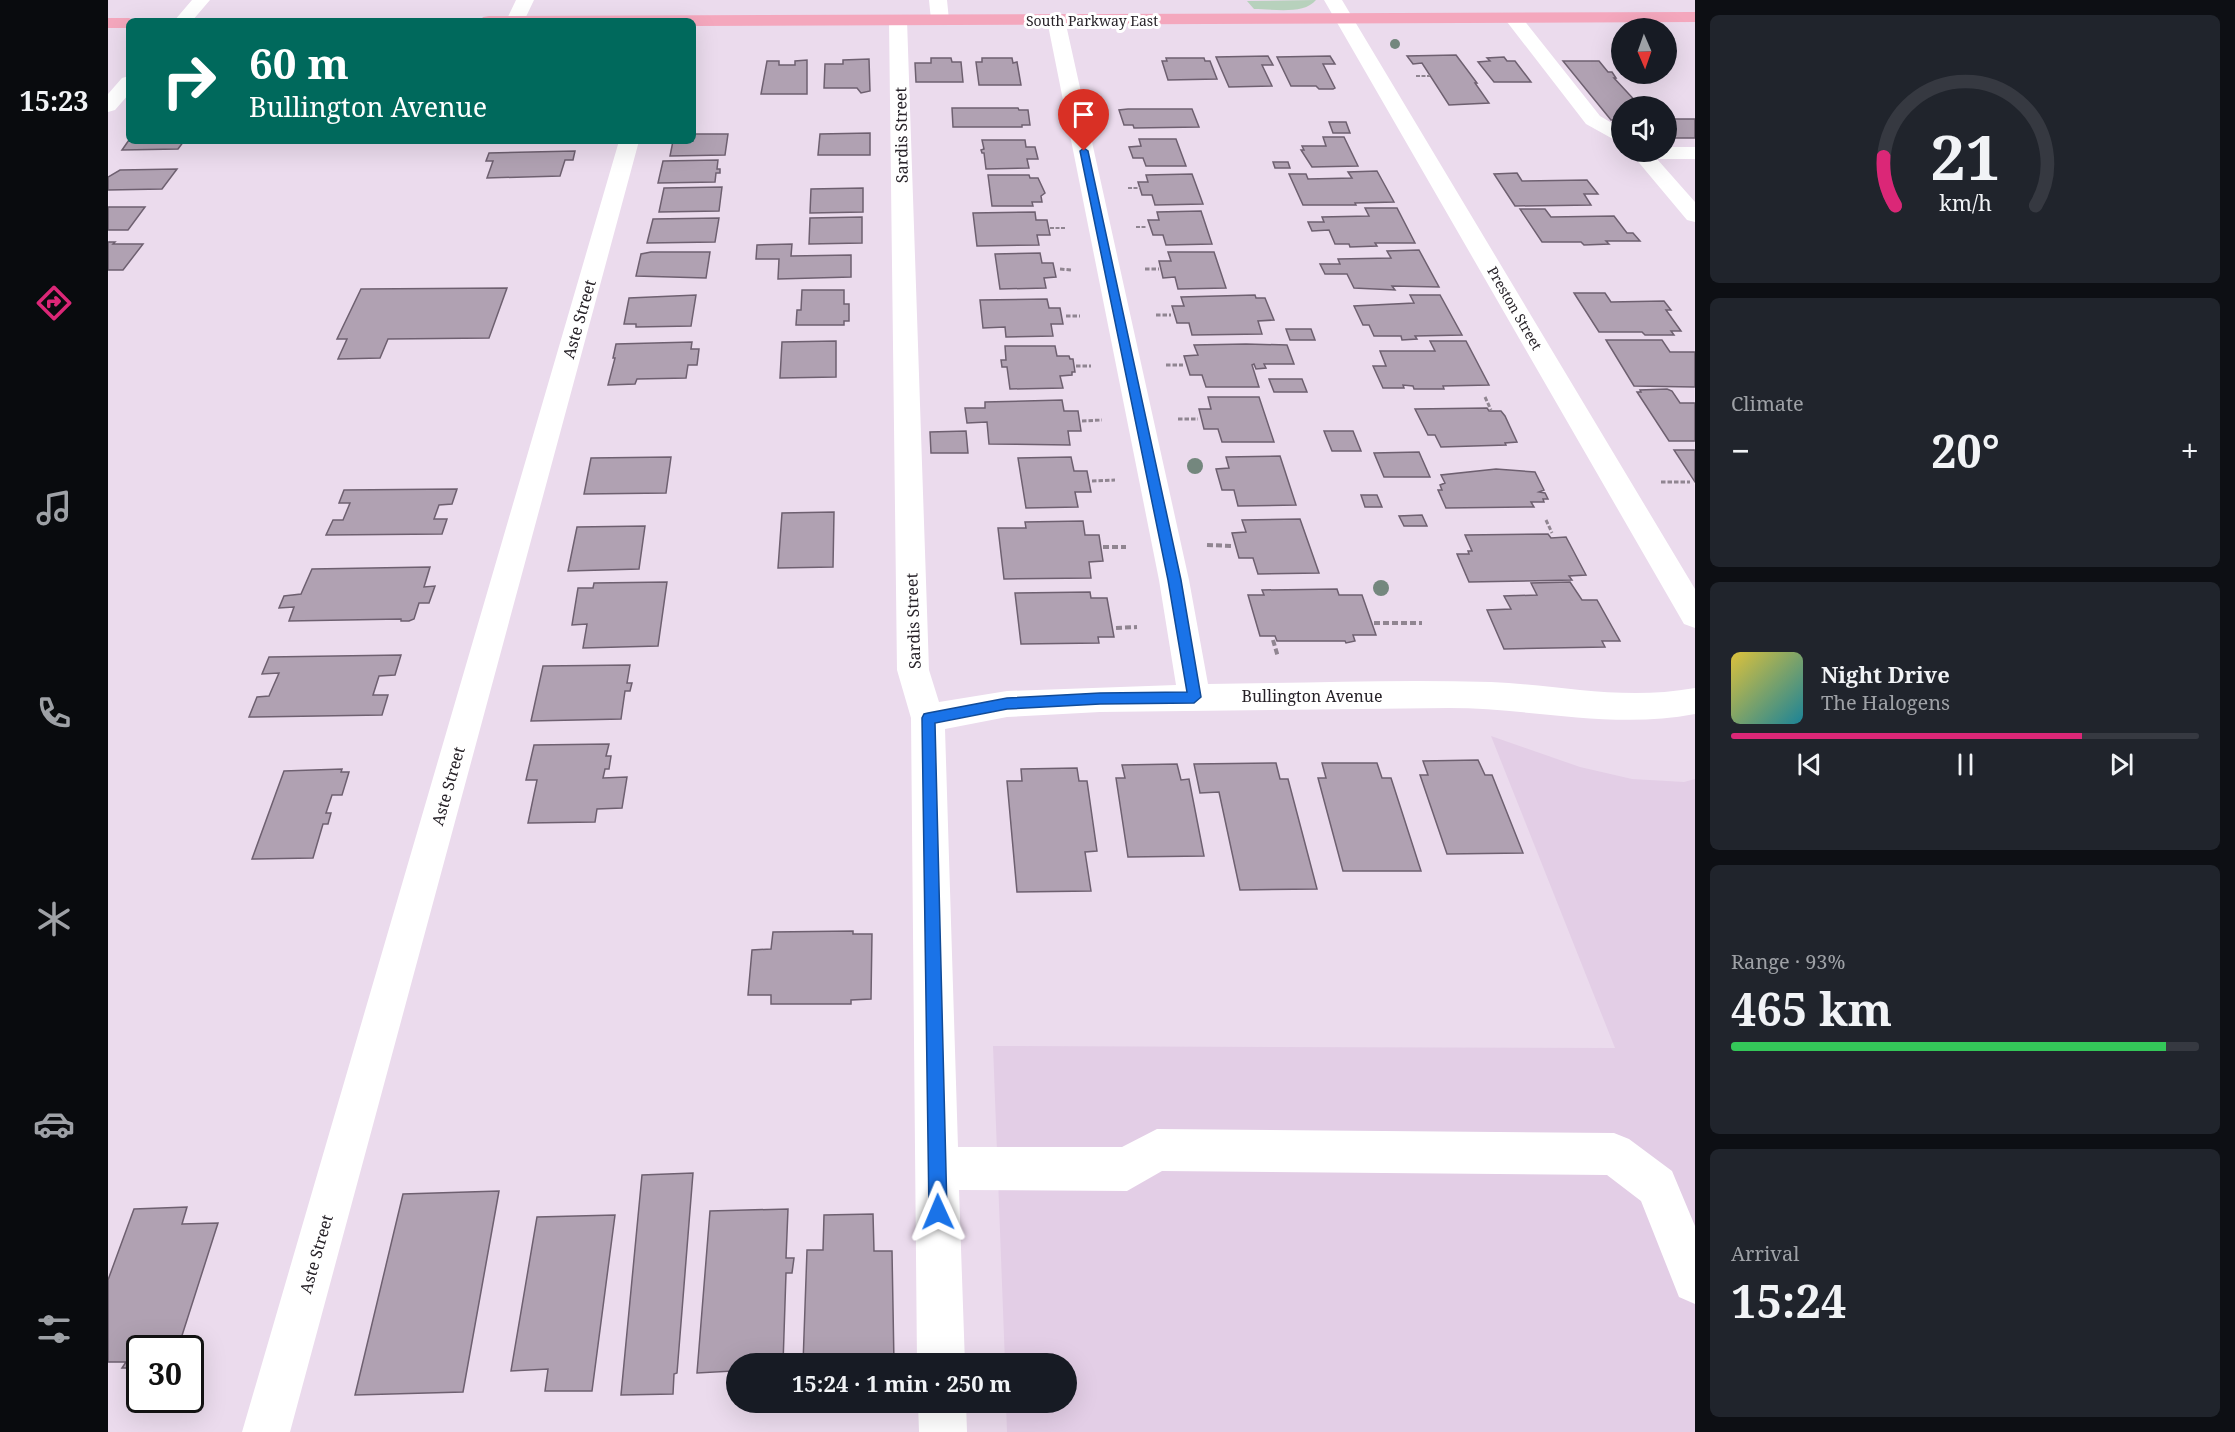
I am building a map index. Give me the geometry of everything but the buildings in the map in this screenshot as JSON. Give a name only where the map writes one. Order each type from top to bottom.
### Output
[{"type":"main road","name":"South Parkway East","points":[[696,21],[1056,20],[1339,9],[1513,18],[1695,17]]},
{"type":"main road","points":[[108,23],[126,23]]},
{"type":"street","points":[[186,18],[201,0]]},
{"type":"street","points":[[516,18],[525,0]]},
{"type":"street","points":[[938,0],[940,20]]},
{"type":"street","name":"Preston Street","points":[[1339,9],[1695,616]]},
{"type":"street","points":[[1513,18],[1593,120],[1611,131]]},
{"type":"street","name":"Sardis Street","points":[[898,20],[913,670],[928,718],[941,1353]]},
{"type":"street","points":[[1056,20],[1174,580],[1194,697]]},
{"type":"street","points":[[108,106],[126,85]]},
{"type":"street","name":"Aste Street","points":[[266,1432],[628,144]]},
{"type":"street","points":[[1677,153],[1695,153]]},
{"type":"street","points":[[1650,162],[1695,215]]},
{"type":"street","name":"Bullington Avenue","points":[[928,718],[1007,704],[1100,699],[1490,696],[1613,708],[1667,708],[1695,701]]},
{"type":"street","points":[[938,1168],[1127,1169],[1157,1150],[1614,1154],[1657,1186],[1695,1281]]},
{"type":"street","points":[[942,1413],[943,1432]]},
{"type":"path","points":[[1416,76],[1430,76]]},
{"type":"path","points":[[1158,365],[1183,365]]},
{"type":"path","points":[[1485,397],[1491,410]]},
{"type":"path","points":[[1170,419],[1198,419]]},
{"type":"path","points":[[1082,421],[1112,420]]},
{"type":"path","points":[[1092,481],[1123,480]]},
{"type":"path","points":[[1653,482],[1690,482]]},
{"type":"path","points":[[1546,520],[1552,533]]},
{"type":"path","points":[[1200,545],[1233,546]]},
{"type":"path","points":[[1103,547],[1136,546]]},
{"type":"path","points":[[1374,624],[1422,623]]},
{"type":"path","points":[[1116,628],[1137,627]]},
{"type":"shaded area","points":[[1491,736],[1580,767],[1632,779],[1684,782],[1695,779],[1695,1432],[1007,1432],[1006,1413],[1077,1413],[1077,1353],[1005,1353],[993,1046],[1615,1048]]},
{"type":"green space","points":[[1316,0],[1304,8],[1287,10],[1254,9],[1247,1]]},
{"type":"route","points":[[938,1212],[928,718],[1007,704],[1194,697],[1174,580],[1084,151]]}]
